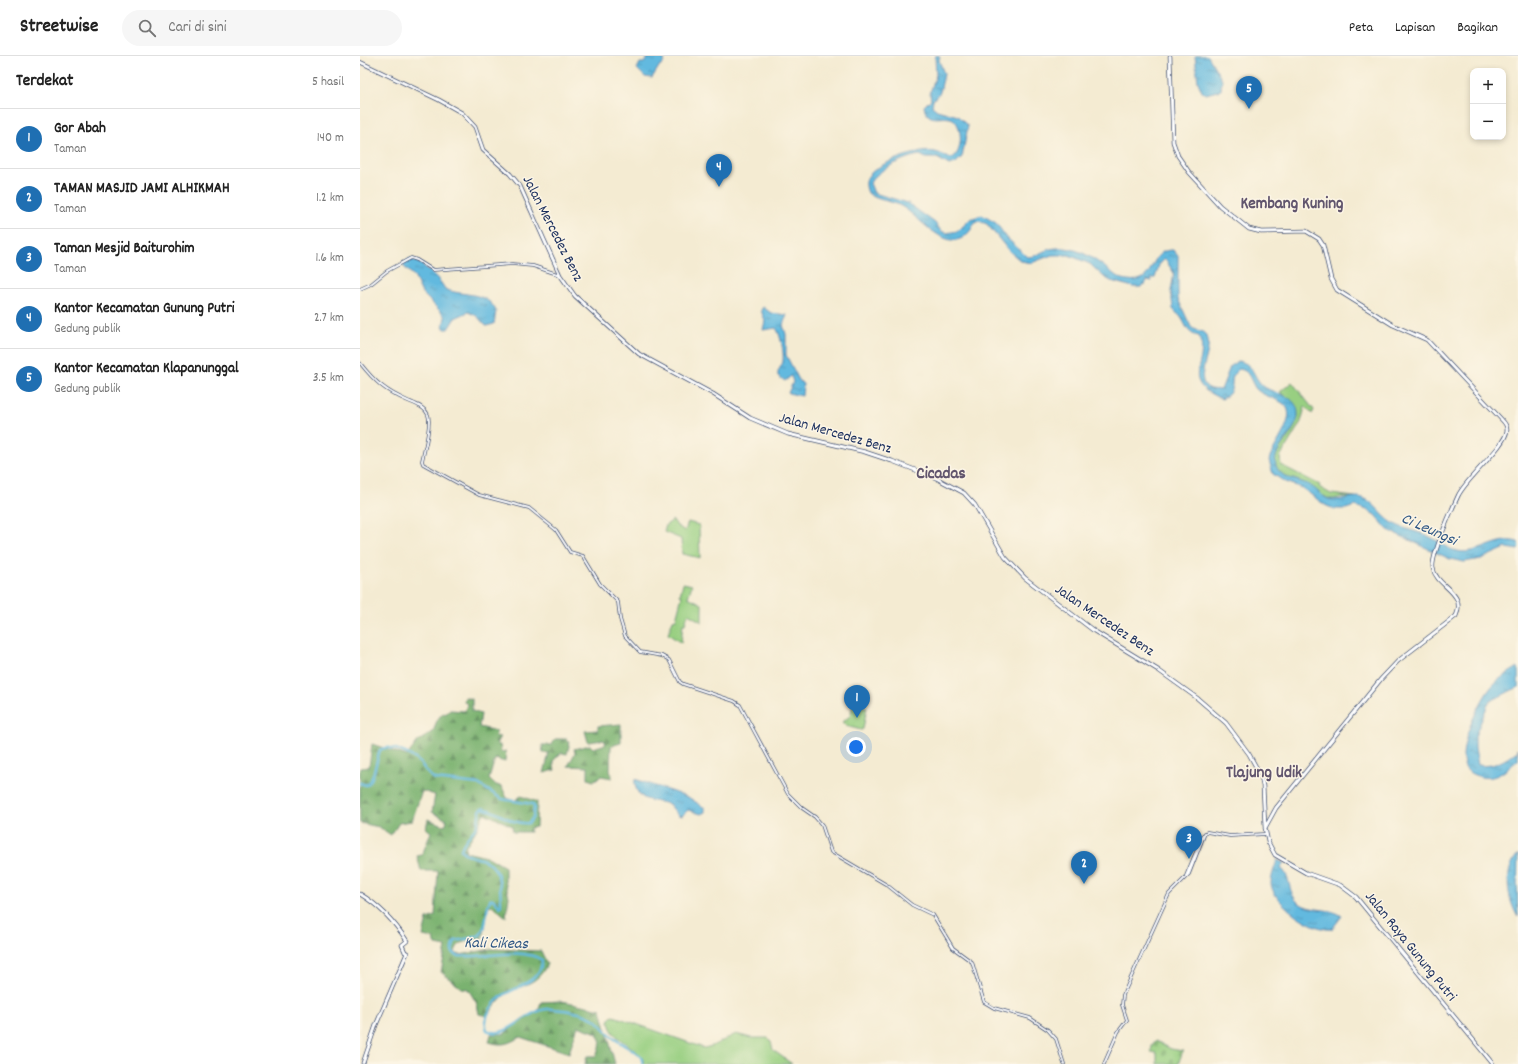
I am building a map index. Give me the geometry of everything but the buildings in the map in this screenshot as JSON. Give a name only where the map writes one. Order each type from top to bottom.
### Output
[{"type":"main road","points":[[1170,56],[1173,142],[1178,156],[1189,172],[1220,206],[1249,229],[1258,232],[1306,231],[1319,239],[1323,245],[1330,279],[1337,290],[1393,325],[1427,340],[1505,424],[1507,433],[1501,443],[1460,491],[1434,557],[1433,564],[1435,573],[1458,600],[1456,616],[1398,661],[1378,682],[1276,808],[1265,828]]},
{"type":"main road","name":"Jalan Mercedez Benz","points":[[360,62],[459,111],[472,124],[482,150],[510,174],[520,186],[560,275],[574,296],[632,348],[713,394],[747,416],[788,434],[865,452],[892,461],[936,478],[964,494],[975,505],[1005,557],[1025,578],[1096,632],[1158,670],[1197,698],[1226,723],[1249,754],[1260,776],[1263,786],[1265,828]]},
{"type":"main road","name":"Jalan Raya Gunung Putri","points":[[1265,828],[1271,849],[1275,854],[1306,872],[1336,883],[1356,897],[1492,1064]]},
{"type":"main road","points":[[360,895],[372,903],[390,921],[406,941],[402,946],[406,952],[375,1025],[362,1063]]},
{"type":"street","points":[[360,289],[371,284],[387,271],[411,258],[418,260],[433,270],[512,264],[533,266],[560,275]]},
{"type":"street","points":[[360,363],[378,384],[394,395],[420,406],[427,413],[429,419],[422,461],[423,464],[479,495],[529,508],[554,529],[562,538],[570,552],[583,556],[600,584],[617,600],[619,604],[620,620],[623,632],[631,644],[644,653],[662,656],[670,660],[682,683],[734,701],[740,705],[788,794],[799,806],[815,816],[822,825],[831,852],[865,870],[912,905],[933,915],[952,948],[972,962],[984,1002],[994,1008],[1030,1018],[1048,1030],[1056,1039],[1064,1064]]},
{"type":"street","points":[[1103,1064],[1115,1037],[1126,1020],[1122,1005],[1122,995],[1169,894],[1186,876],[1205,833],[1211,832],[1230,836],[1266,834]]},
{"type":"green space","points":[[1292,382],[1314,410],[1312,414],[1305,407],[1301,422],[1280,457],[1281,465],[1320,485],[1319,487],[1331,494],[1355,497],[1354,498],[1327,498],[1310,486],[1284,475],[1275,464],[1276,455],[1294,426],[1297,416],[1293,405],[1280,392]]},
{"type":"green space","points":[[673,520],[677,526],[685,531],[688,522],[699,525],[700,558],[682,554],[681,539],[664,532],[666,525]]},
{"type":"green space","points":[[683,583],[692,585],[688,597],[702,604],[702,622],[688,614],[685,624],[683,624],[681,643],[668,634],[673,620],[676,619],[682,596],[680,595]]},
{"type":"green space","points":[[465,697],[472,699],[472,711],[481,714],[479,727],[497,731],[495,736],[500,737],[497,742],[498,745],[500,745],[501,752],[506,751],[505,762],[495,759],[489,779],[494,784],[502,787],[507,798],[514,801],[521,796],[537,802],[536,827],[530,828],[530,832],[513,832],[512,826],[484,813],[477,829],[465,847],[466,852],[490,858],[505,867],[505,881],[509,897],[506,917],[493,906],[488,907],[484,933],[481,939],[461,943],[456,949],[455,953],[460,955],[491,949],[541,951],[547,964],[539,976],[534,980],[502,997],[487,1016],[479,1014],[477,1004],[468,989],[461,988],[441,972],[446,947],[436,945],[433,938],[423,936],[427,919],[435,916],[438,871],[421,871],[417,856],[422,855],[431,832],[426,828],[428,819],[445,826],[447,820],[432,812],[435,795],[422,791],[412,821],[399,823],[391,835],[379,827],[360,823],[360,768],[369,767],[372,744],[407,756],[418,741],[433,732],[437,720],[443,713],[445,714],[450,710],[464,711],[468,705],[464,701]]},
{"type":"green space","points":[[853,705],[867,707],[863,729],[861,730],[846,726],[842,722],[850,716]]},
{"type":"green space","points":[[621,724],[621,743],[611,746],[610,770],[612,778],[601,776],[593,781],[588,779],[588,767],[568,766],[575,753],[574,749],[590,745],[593,748],[606,744],[604,740],[588,742],[585,731],[598,730],[598,726]]},
{"type":"green space","points":[[555,739],[567,739],[567,741],[570,742],[567,754],[562,753],[556,758],[554,762],[555,770],[544,773],[549,753],[543,753],[542,745],[552,745]]},
{"type":"green space","points":[[562,1001],[601,1009],[615,1064],[585,1064],[587,1056],[596,1056],[601,1042],[597,1033],[578,1026],[569,1053],[520,1037],[505,1044],[489,1042],[491,1034],[504,1034],[522,1019],[538,1011],[541,1002]]},
{"type":"green space","points":[[614,1016],[704,1048],[712,1046],[736,1034],[751,1038],[768,1038],[771,1041],[773,1050],[792,1064],[645,1064],[637,1052],[620,1039],[611,1028],[609,1021],[611,1017]]},
{"type":"green space","points":[[1156,1041],[1171,1049],[1183,1051],[1178,1064],[1157,1064],[1157,1053],[1151,1052],[1152,1046]]},
{"type":"water","points":[[647,56],[665,56],[663,64],[660,65],[652,78],[645,77],[637,69],[640,63],[644,63],[648,57]]},
{"type":"water","points":[[935,56],[940,56],[939,60],[944,74],[940,92],[933,100],[932,106],[937,110],[958,116],[968,126],[962,157],[956,163],[949,165],[937,158],[926,158],[920,155],[892,164],[879,173],[870,183],[874,193],[908,203],[935,223],[941,231],[946,233],[958,231],[970,219],[982,215],[996,223],[1007,238],[1027,257],[1050,249],[1060,248],[1079,251],[1095,260],[1119,278],[1132,280],[1141,279],[1147,275],[1158,256],[1164,251],[1173,250],[1178,256],[1178,299],[1191,327],[1203,332],[1208,340],[1203,372],[1205,385],[1211,389],[1221,390],[1230,367],[1237,361],[1243,362],[1250,367],[1262,385],[1290,399],[1297,408],[1298,416],[1296,423],[1282,444],[1276,459],[1276,466],[1281,473],[1287,477],[1309,485],[1330,500],[1356,497],[1363,498],[1371,503],[1393,523],[1430,537],[1453,550],[1465,552],[1473,551],[1510,541],[1518,542],[1518,550],[1506,548],[1481,559],[1464,562],[1450,559],[1388,530],[1375,515],[1367,510],[1355,506],[1346,509],[1334,509],[1325,505],[1302,488],[1285,482],[1273,474],[1269,460],[1284,431],[1289,416],[1288,410],[1281,402],[1256,389],[1248,374],[1243,370],[1239,369],[1235,373],[1230,392],[1222,399],[1208,392],[1201,385],[1198,378],[1198,371],[1202,346],[1199,336],[1189,331],[1180,316],[1173,309],[1171,291],[1174,273],[1165,259],[1159,265],[1155,278],[1151,278],[1152,281],[1147,280],[1145,285],[1143,284],[1141,287],[1133,287],[1111,281],[1104,277],[1090,264],[1069,255],[1052,255],[1031,263],[1021,261],[1009,251],[987,224],[979,221],[975,222],[970,231],[961,239],[952,240],[943,237],[933,232],[899,205],[875,198],[868,193],[866,186],[867,178],[878,167],[898,158],[919,152],[928,151],[952,158],[958,151],[960,145],[960,133],[956,122],[950,118],[933,118],[925,111],[924,106],[931,99],[930,93],[936,75]]},
{"type":"water","points":[[1195,56],[1208,56],[1222,80],[1221,90],[1206,94],[1202,92],[1198,82]]},
{"type":"water","points":[[410,259],[430,271],[445,289],[474,295],[487,300],[492,304],[496,311],[494,324],[486,326],[477,316],[468,312],[455,318],[448,329],[445,329],[443,327],[445,317],[443,314],[422,293],[414,276],[403,266],[405,262]]},
{"type":"water","points":[[763,307],[771,313],[787,315],[783,325],[786,334],[786,355],[799,380],[803,384],[802,396],[788,393],[793,382],[791,376],[785,381],[778,376],[778,372],[783,361],[782,344],[776,328],[763,330],[765,321],[761,310]]},
{"type":"water","points":[[1518,667],[1518,687],[1489,702],[1475,736],[1475,748],[1478,765],[1484,766],[1499,763],[1517,752],[1518,749],[1518,760],[1505,771],[1495,776],[1484,777],[1473,774],[1466,769],[1463,761],[1463,750],[1470,725],[1482,701],[1493,685]]},
{"type":"water","points":[[635,779],[688,797],[705,808],[705,812],[701,814],[688,810],[682,816],[678,815],[669,804],[645,799],[641,796],[636,788]]},
{"type":"water","points":[[1518,854],[1518,917],[1511,902],[1508,885],[1510,868]]},
{"type":"water","points":[[1277,860],[1284,863],[1281,868],[1287,876],[1295,899],[1299,903],[1309,908],[1332,911],[1342,916],[1332,929],[1324,929],[1305,921],[1286,907],[1273,892],[1271,884],[1272,875]]},
{"type":"waterway","name":"Ci Leungsi","points":[[1505,544],[1518,546]]},
{"type":"waterway","name":"Kali Cikeas","points":[[360,783],[366,785],[369,783],[373,775],[380,750],[389,748],[401,751],[412,757],[420,763],[428,774],[435,779],[478,784],[502,799],[532,804],[534,806],[533,817],[529,823],[516,822],[482,808],[480,810],[477,826],[466,840],[461,850],[468,855],[488,862],[493,866],[500,884],[501,905],[500,907],[493,899],[490,900],[485,925],[481,933],[475,937],[455,941],[452,951],[457,956],[512,953],[533,956],[542,960],[538,973],[529,982],[505,994],[493,1005],[486,1020],[487,1030],[495,1032],[503,1031],[526,1017],[544,1010],[558,1009],[576,1012],[593,1018],[601,1024],[613,1038],[638,1054],[641,1057],[643,1064]]},
{"type":"place","name":"Kantor Kecamatan Klapanunggal","points":[[1249,109]]},
{"type":"place","name":"Kantor Kecamatan Gunung Putri","points":[[719,187]]},
{"type":"place","name":"Gor Abah","points":[[857,718]]},
{"type":"place","name":"Taman Mesjid Baiturohim","points":[[1189,859]]},
{"type":"place","name":"TAMAN MASJID JAMI ALHIKMAH","points":[[1084,884]]},
{"type":"district","name":"Kembang Kuning","points":[[1292,205]]},
{"type":"district","name":"Cicadas","points":[[941,475]]},
{"type":"district","name":"Tlajung Udik","points":[[1264,774]]}]
